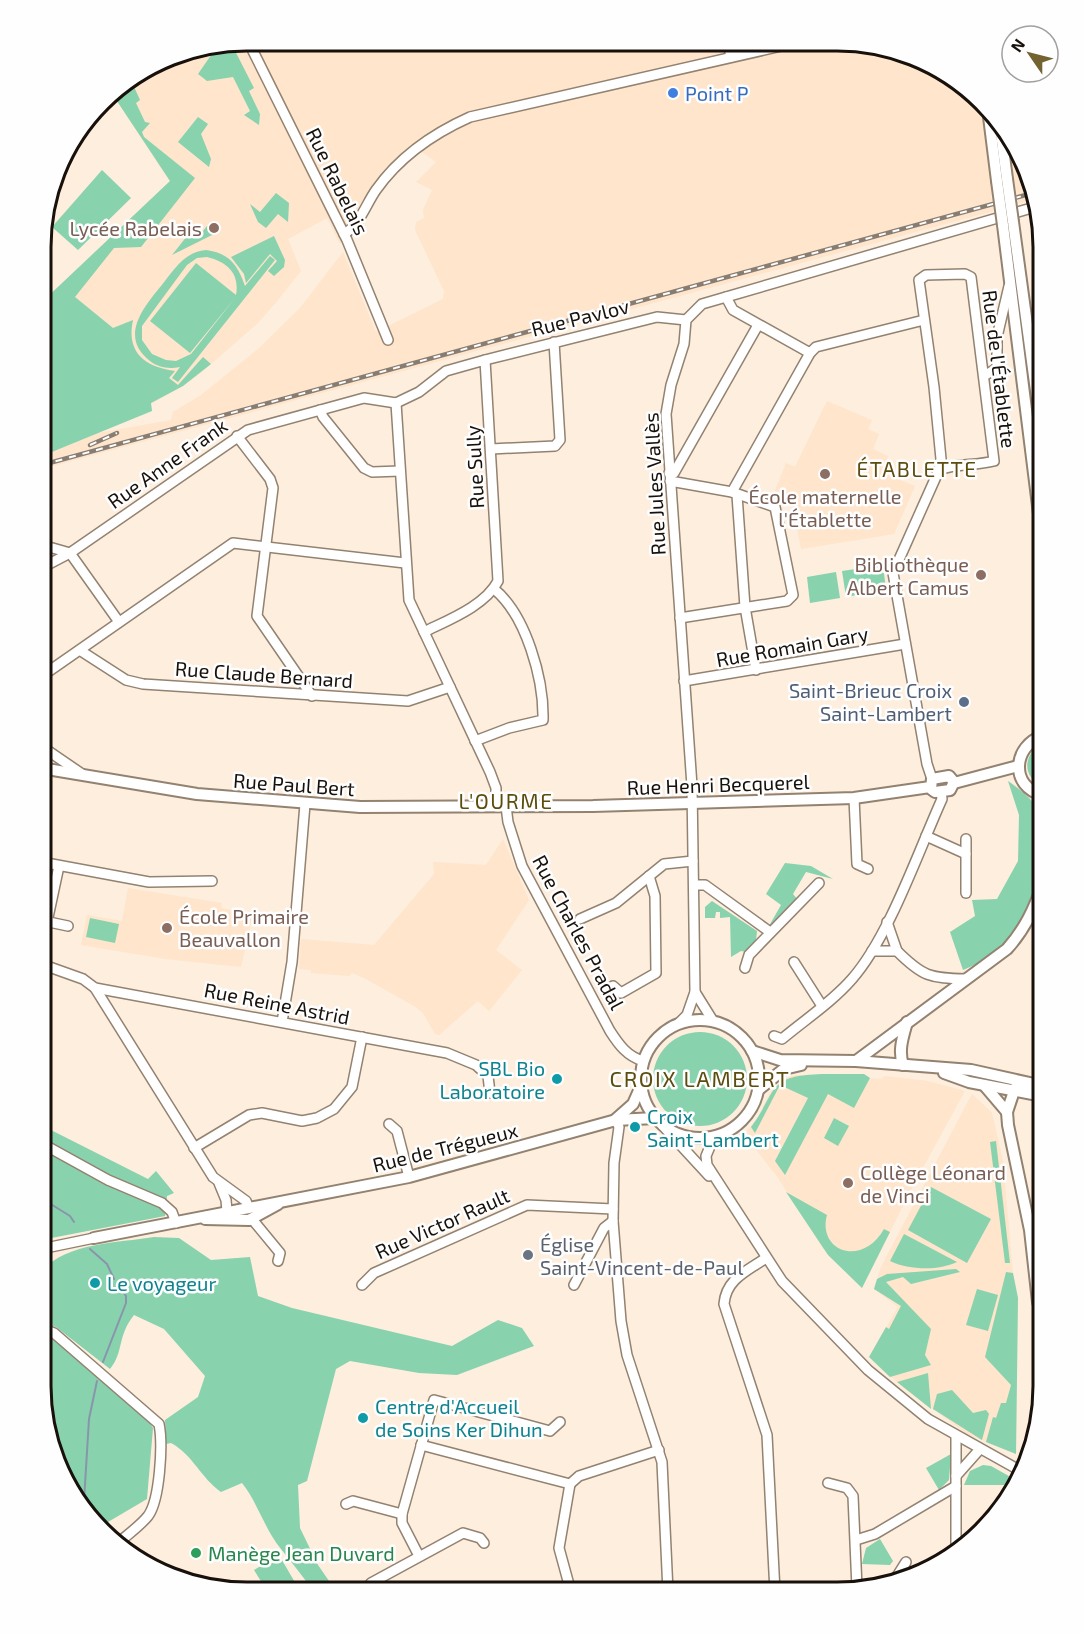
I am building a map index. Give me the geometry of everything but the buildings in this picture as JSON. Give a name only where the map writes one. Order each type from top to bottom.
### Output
[{"type":"main road","points":[[991,127],[1002,180],[1033,377]]},
{"type":"main road","points":[[1001,141],[1002,180]]},
{"type":"main road","points":[[1008,223],[1010,283],[1033,466]]},
{"type":"main road","points":[[1033,741],[1022,749],[1018,765],[1023,782],[1033,789]]},
{"type":"main road","points":[[934,786],[950,790],[954,783],[1018,765]]},
{"type":"main road","name":"Rue Paul Bert","points":[[51,769],[197,794],[305,804],[360,807],[501,806]]},
{"type":"main road","name":"Rue Henri Becquerel","points":[[501,806],[854,798],[934,786]]},
{"type":"main road","points":[[856,1061],[1007,949],[1021,933],[1033,906]]},
{"type":"main road","points":[[696,1020],[713,1022],[734,1031],[752,1051],[758,1069],[758,1089],[749,1112],[740,1123],[714,1137],[696,1138],[677,1134],[658,1121],[645,1103],[641,1086],[643,1061],[651,1045],[664,1032],[679,1023],[696,1020]]},
{"type":"main road","points":[[903,1065],[900,1056],[901,1044],[907,1022]]},
{"type":"main road","points":[[752,1051],[772,1059],[816,1062],[856,1061],[971,1070],[1033,1084]]},
{"type":"main road","points":[[758,1089],[784,1069],[816,1062]]},
{"type":"main road","points":[[929,1068],[984,1085],[1033,1094]]},
{"type":"main road","points":[[984,1085],[1007,1112]]},
{"type":"main road","points":[[1033,1085],[1018,1085],[1013,1090],[1007,1112],[1030,1230],[1033,1257]]},
{"type":"main road","points":[[616,1120],[633,1104],[641,1086]]},
{"type":"main road","name":"Rue de Trégueux","points":[[94,1238],[202,1218],[251,1204],[281,1202],[409,1177],[616,1120],[658,1121]]},
{"type":"main road","name":"Rue de Trégueux","points":[[202,1218],[243,1220],[281,1202]]},
{"type":"main road","points":[[226,1211],[243,1220],[251,1204]]},
{"type":"street","name":"Rue Rabelais","points":[[253,51],[344,234],[388,340]]},
{"type":"street","points":[[730,51],[731,57]]},
{"type":"street","points":[[344,234],[354,229],[377,189],[396,165],[421,144],[452,125],[489,111],[758,51]]},
{"type":"street","points":[[686,320],[702,304],[1029,209]]},
{"type":"street","name":"Rue de l'Établette","points":[[926,274],[957,274],[971,277],[994,461],[977,466],[950,465],[939,470],[941,459],[934,387],[918,280],[926,274]]},
{"type":"street","points":[[984,376],[997,368],[997,337],[1010,283]]},
{"type":"street","points":[[726,297],[733,310],[810,353]]},
{"type":"street","name":"Rue Pavlov","points":[[484,360],[657,317],[686,320]]},
{"type":"street","name":"Rue Jules Vallès","points":[[686,320],[684,344],[671,386],[666,414],[692,802],[695,992]]},
{"type":"street","points":[[756,670],[745,607],[734,493],[810,353],[816,347],[924,320]]},
{"type":"street","points":[[669,477],[674,473],[758,325]]},
{"type":"street","points":[[491,449],[555,446],[560,440],[554,342]]},
{"type":"street","points":[[396,403],[419,392],[446,371],[484,360]]},
{"type":"street","name":"Rue Sully","points":[[484,360],[498,575],[494,589]]},
{"type":"street","name":"Rue Anne Frank","points":[[51,563],[70,553],[248,430],[364,398],[396,403]]},
{"type":"street","name":"Rue Charles Pradal","points":[[396,403],[409,600],[496,788],[515,847],[531,885],[620,1047],[632,1057],[643,1061]]},
{"type":"street","points":[[320,410],[323,417],[364,468],[372,472],[400,471]]},
{"type":"street","points":[[237,436],[272,483],[257,616],[312,696]]},
{"type":"street","points":[[774,1036],[782,1038],[853,978],[872,951],[887,921],[942,799],[934,786],[927,764],[893,573],[939,470]]},
{"type":"street","points":[[669,477],[734,493],[775,507],[792,595],[787,601],[680,618]]},
{"type":"street","points":[[51,672],[226,546],[239,543],[405,563]]},
{"type":"street","points":[[51,548],[70,553],[119,622]]},
{"type":"street","points":[[424,632],[460,614],[494,589],[504,599],[531,646],[543,720],[508,728],[475,741]]},
{"type":"street","name":"Rue Romain Gary","points":[[684,681],[905,644]]},
{"type":"street","name":"Rue Claude Bernard","points":[[81,651],[135,683],[408,701],[450,687]]},
{"type":"street","name":"Rue Paul Bert","points":[[51,752],[82,774]]},
{"type":"street","points":[[854,798],[857,864],[868,869]]},
{"type":"street","points":[[282,1022],[292,962],[305,804]]},
{"type":"street","points":[[926,836],[966,854]]},
{"type":"street","points":[[966,839],[966,893]]},
{"type":"street","points":[[580,919],[616,903],[669,862],[693,861]]},
{"type":"street","points":[[51,864],[149,882],[212,881]]},
{"type":"street","points":[[51,894],[58,866]]},
{"type":"street","points":[[614,986],[621,993],[656,973],[655,896],[649,876]]},
{"type":"street","points":[[745,968],[750,956],[770,932],[819,884]]},
{"type":"street","points":[[693,885],[705,885],[770,932]]},
{"type":"street","points":[[887,921],[897,951],[917,971],[937,978],[966,979]]},
{"type":"street","points":[[51,922],[68,926]]},
{"type":"street","points":[[872,951],[897,951]]},
{"type":"street","points":[[794,962],[822,1006]]},
{"type":"street","name":"Rue Reine Astrid","points":[[51,968],[82,979],[95,988],[362,1037],[463,1059],[488,1076],[490,1093]]},
{"type":"street","points":[[95,988],[194,1148],[219,1183],[226,1200],[226,1211]]},
{"type":"street","points":[[695,992],[713,1022]]},
{"type":"street","points":[[679,1023],[687,1015],[695,992]]},
{"type":"street","points":[[194,1148],[249,1115],[262,1113],[302,1121],[317,1118],[334,1109],[352,1087],[362,1037]]},
{"type":"street","points":[[616,1120],[619,1127],[614,1163],[613,1209],[623,1338],[662,1462],[668,1582]]},
{"type":"street","points":[[658,1121],[726,1193]]},
{"type":"street","points":[[389,1124],[397,1131],[409,1177]]},
{"type":"street","points":[[714,1137],[706,1155],[707,1165],[766,1258],[802,1304],[868,1370],[915,1410],[956,1436],[1015,1468]]},
{"type":"street","points":[[51,1148],[116,1184],[162,1203],[172,1212],[176,1223]]},
{"type":"street","points":[[219,1183],[251,1204]]},
{"type":"street","name":"Rue Victor Rault","points":[[362,1285],[374,1273],[527,1205],[613,1209]]},
{"type":"street","points":[[243,1220],[280,1253],[278,1261]]},
{"type":"street","points":[[574,1285],[604,1228],[614,1221]]},
{"type":"street","name":"Rue de Trégueux","points":[[51,1247],[94,1238]]},
{"type":"street","points":[[766,1258],[733,1281],[725,1293],[724,1304],[767,1435],[774,1582]]},
{"type":"street","points":[[51,1333],[62,1339],[159,1424],[162,1437],[155,1505],[148,1517],[124,1538]]},
{"type":"street","points":[[419,1556],[402,1522],[402,1514],[434,1400],[550,1431],[560,1422]]},
{"type":"street","points":[[956,1436],[956,1541]]},
{"type":"street","points":[[421,1445],[570,1484]]},
{"type":"street","points":[[856,1540],[875,1534],[956,1481],[980,1449]]},
{"type":"street","points":[[568,1582],[559,1548],[570,1484],[579,1476],[659,1450]]},
{"type":"street","points":[[828,1483],[847,1488],[853,1497],[857,1580]]},
{"type":"street","points":[[346,1504],[353,1500],[402,1514]]},
{"type":"street","points":[[377,1582],[419,1556],[463,1533],[480,1538],[484,1543]]},
{"type":"street","points":[[901,1571],[906,1562]]},
{"type":"shaded area","points":[[235,51],[837,51],[887,58],[912,66],[935,77],[956,92],[992,128],[1007,149],[1018,172],[1027,201],[1018,203],[1015,185],[991,192],[993,211],[51,467],[51,452],[92,434],[171,420],[173,412],[201,395],[258,349],[300,308],[343,252],[376,332],[443,299],[444,291],[415,230],[416,222],[424,218],[423,210],[432,190],[416,182],[436,162],[411,144],[377,179],[340,244],[327,218],[288,239],[301,271],[278,300],[259,322],[203,371],[183,386],[151,404],[51,300],[51,294],[170,182],[117,101],[149,77],[184,61],[209,55]]},
{"type":"shaded area","points":[[827,401],[872,420],[868,429],[879,434],[873,449],[888,456],[887,460],[893,463],[888,475],[915,486],[894,534],[801,549],[793,507],[772,498],[786,463],[795,467]]},
{"type":"shaded area","points":[[503,839],[529,900],[496,950],[522,970],[489,1011],[478,1001],[439,1035],[435,1034],[423,1013],[414,1006],[364,978],[352,973],[349,976],[311,973],[311,970],[299,969],[301,939],[374,945],[434,874],[433,862],[486,865]]},
{"type":"shaded area","name":"École Primaire Beauvallon","points":[[128,888],[222,903],[221,908],[253,914],[241,967],[166,959],[81,945],[87,915],[122,921]]},
{"type":"shaded area","name":"Collège Léonard de Vinci","points":[[864,1074],[868,1078],[881,1079],[885,1076],[928,1081],[965,1091],[913,1186],[862,1288],[822,1247],[778,1178],[744,1134],[757,1119],[770,1092],[786,1078],[796,1075]]},
{"type":"shaded area","points":[[972,1094],[992,1113],[1003,1161],[1013,1273],[1018,1298],[1016,1454],[967,1434],[904,1388],[869,1357],[898,1307],[874,1289],[881,1267]]},
{"type":"green space","points":[[235,51],[254,88],[249,91],[260,114],[259,125],[244,115],[250,111],[233,77],[207,81],[198,74],[211,55]]},
{"type":"green space","points":[[134,87],[140,100],[136,103],[145,122],[150,123],[142,132],[144,137],[195,178],[141,247],[114,248],[75,297],[113,328],[133,320],[132,341],[135,349],[146,362],[175,371],[169,378],[178,385],[203,357],[211,364],[183,386],[151,403],[152,411],[51,452],[51,293],[170,181],[117,101]]},
{"type":"green space","points":[[198,117],[208,124],[201,134],[211,159],[209,167],[178,142]]},
{"type":"green space","points":[[102,170],[131,198],[78,250],[53,226]]},
{"type":"green space","points":[[276,193],[289,203],[288,222],[278,214],[266,228],[258,222],[250,204],[260,212]]},
{"type":"green space","points":[[195,226],[203,231],[207,226],[216,233],[172,255]]},
{"type":"green space","points":[[274,236],[285,260],[284,267],[274,276],[268,271],[277,261],[270,254],[246,283],[244,274],[231,257]]},
{"type":"green space","points":[[206,250],[227,257],[236,267],[245,286],[270,256],[275,260],[178,382],[172,378],[180,367],[164,367],[150,361],[141,352],[135,333],[141,313],[147,304],[175,268],[198,251]],"holes":[[[207,257],[226,265],[234,275],[236,295],[196,263],[150,321],[190,353],[235,298],[191,354],[176,361],[166,360],[152,354],[142,340],[142,326],[187,265],[197,258]]]},
{"type":"green space","points":[[883,565],[886,590],[846,597],[842,571]]},
{"type":"green space","points":[[836,572],[840,598],[810,603],[807,577]]},
{"type":"green space","points":[[1033,751],[1033,779],[1028,772],[1027,765]]},
{"type":"green space","points":[[1008,781],[1033,802],[1033,897],[1028,912],[1022,927],[1003,948],[963,970],[950,932],[975,916],[972,900],[997,899],[1018,861],[1019,815]]},
{"type":"green space","points":[[785,863],[811,866],[833,879],[806,872],[793,894],[797,899],[769,926],[781,905],[766,894]]},
{"type":"green space","points":[[712,901],[757,931],[756,941],[746,952],[741,951],[731,957],[730,917],[720,918],[720,912],[716,912],[715,918],[705,918],[705,907]]},
{"type":"green space","points":[[90,918],[119,924],[115,943],[86,937]]},
{"type":"green space","points":[[700,1032],[718,1035],[733,1046],[744,1061],[747,1079],[744,1097],[733,1112],[718,1123],[700,1126],[682,1123],[667,1112],[656,1097],[653,1079],[656,1061],[667,1046],[682,1035]]},
{"type":"green space","points":[[864,1074],[870,1078],[854,1108],[828,1094],[785,1175],[775,1161],[808,1098],[780,1085],[755,1133],[751,1127],[771,1094],[782,1082],[804,1075]]},
{"type":"green space","points":[[834,1118],[849,1126],[838,1146],[824,1138]]},
{"type":"green space","points":[[51,1130],[148,1179],[156,1171],[174,1193],[167,1196],[165,1216],[51,1238]]},
{"type":"green space","points":[[996,1141],[1010,1263],[1005,1263],[990,1142]]},
{"type":"green space","points":[[931,1187],[991,1219],[967,1263],[908,1230]]},
{"type":"green space","points":[[786,1192],[827,1215],[826,1228],[829,1238],[835,1246],[844,1250],[854,1251],[864,1248],[875,1241],[884,1229],[890,1232],[862,1288],[828,1255]]},
{"type":"green space","points":[[904,1234],[957,1262],[941,1267],[924,1268],[890,1261]]},
{"type":"green space","points":[[154,1237],[179,1238],[211,1260],[250,1257],[258,1296],[292,1308],[452,1346],[498,1320],[522,1328],[534,1346],[457,1375],[419,1373],[350,1361],[336,1369],[307,1481],[298,1485],[300,1528],[318,1565],[330,1582],[306,1582],[275,1542],[242,1483],[221,1492],[179,1448],[171,1443],[166,1444],[165,1420],[198,1397],[205,1376],[164,1329],[134,1315],[125,1330],[117,1356],[110,1369],[56,1327],[51,1326],[51,1262],[79,1249]]},
{"type":"green space","points":[[956,1269],[960,1272],[911,1284],[903,1277],[886,1282],[931,1329],[925,1355],[931,1365],[890,1377],[869,1357],[886,1327],[889,1329],[901,1306],[874,1289],[877,1279],[887,1274]]},
{"type":"green space","points":[[1006,1272],[1013,1273],[1018,1298],[1016,1454],[986,1442],[993,1417],[996,1418],[1001,1403],[1006,1403],[1011,1385],[985,1357]]},
{"type":"green space","points":[[977,1289],[998,1295],[988,1331],[966,1325]]},
{"type":"green space","points":[[51,1338],[58,1341],[148,1420],[153,1428],[147,1499],[108,1522],[77,1484],[61,1449],[51,1398]]},
{"type":"green space","points":[[928,1373],[931,1409],[897,1382]]},
{"type":"green space","points":[[952,1390],[973,1413],[986,1410],[989,1414],[982,1440],[933,1409],[937,1394]]},
{"type":"green space","points":[[951,1454],[949,1480],[939,1490],[926,1468]]},
{"type":"green space","points":[[983,1465],[991,1466],[1010,1477],[1006,1485],[964,1485],[970,1471]]},
{"type":"green space","points":[[880,1539],[893,1561],[890,1565],[862,1564],[866,1548]]},
{"type":"green space","points":[[279,1555],[295,1582],[261,1582],[254,1570]]},
{"type":"waterway","points":[[51,1204],[70,1216],[74,1222]]},
{"type":"waterway","points":[[90,1249],[107,1264],[114,1279]]},
{"type":"waterway","points":[[103,1362],[126,1303],[126,1296],[117,1283]]},
{"type":"waterway","points":[[84,1494],[89,1419],[97,1381]]},
{"type":"railway","points":[[51,463],[1025,195]]},
{"type":"railway","points":[[90,445],[117,433]]},
{"type":"place","name":"Point P","points":[[673,93]]},
{"type":"place","name":"Lycée Rabelais","points":[[214,228]]},
{"type":"place","name":"École maternelle l'Établette","points":[[825,474]]},
{"type":"place","name":"Bibliothèque Albert Camus","points":[[981,575]]},
{"type":"place","name":"Saint-Brieuc Croix Saint-Lambert","points":[[964,702]]},
{"type":"place","name":"École Primaire Beauvallon","points":[[167,928]]},
{"type":"place","name":"SBL Bio Laboratoire","points":[[557,1079]]},
{"type":"place","name":"Croix Saint-Lambert","points":[[635,1127]]},
{"type":"place","name":"Collège Léonard de Vinci","points":[[848,1183]]},
{"type":"place","name":"Église Saint-Vincent-de-Paul","points":[[528,1255]]},
{"type":"place","name":"Le voyageur","points":[[95,1283]]},
{"type":"place","name":"Centre d'Accueil de Soins Ker Dihun","points":[[363,1418]]},
{"type":"place","name":"Manège Jean Duvard","points":[[196,1553]]},
{"type":"district","name":"ÉTABLETTE","points":[[917,468]]},
{"type":"district","name":"L'OURME","points":[[506,800]]},
{"type":"district","name":"CROIX LAMBERT","points":[[700,1078]]}]
